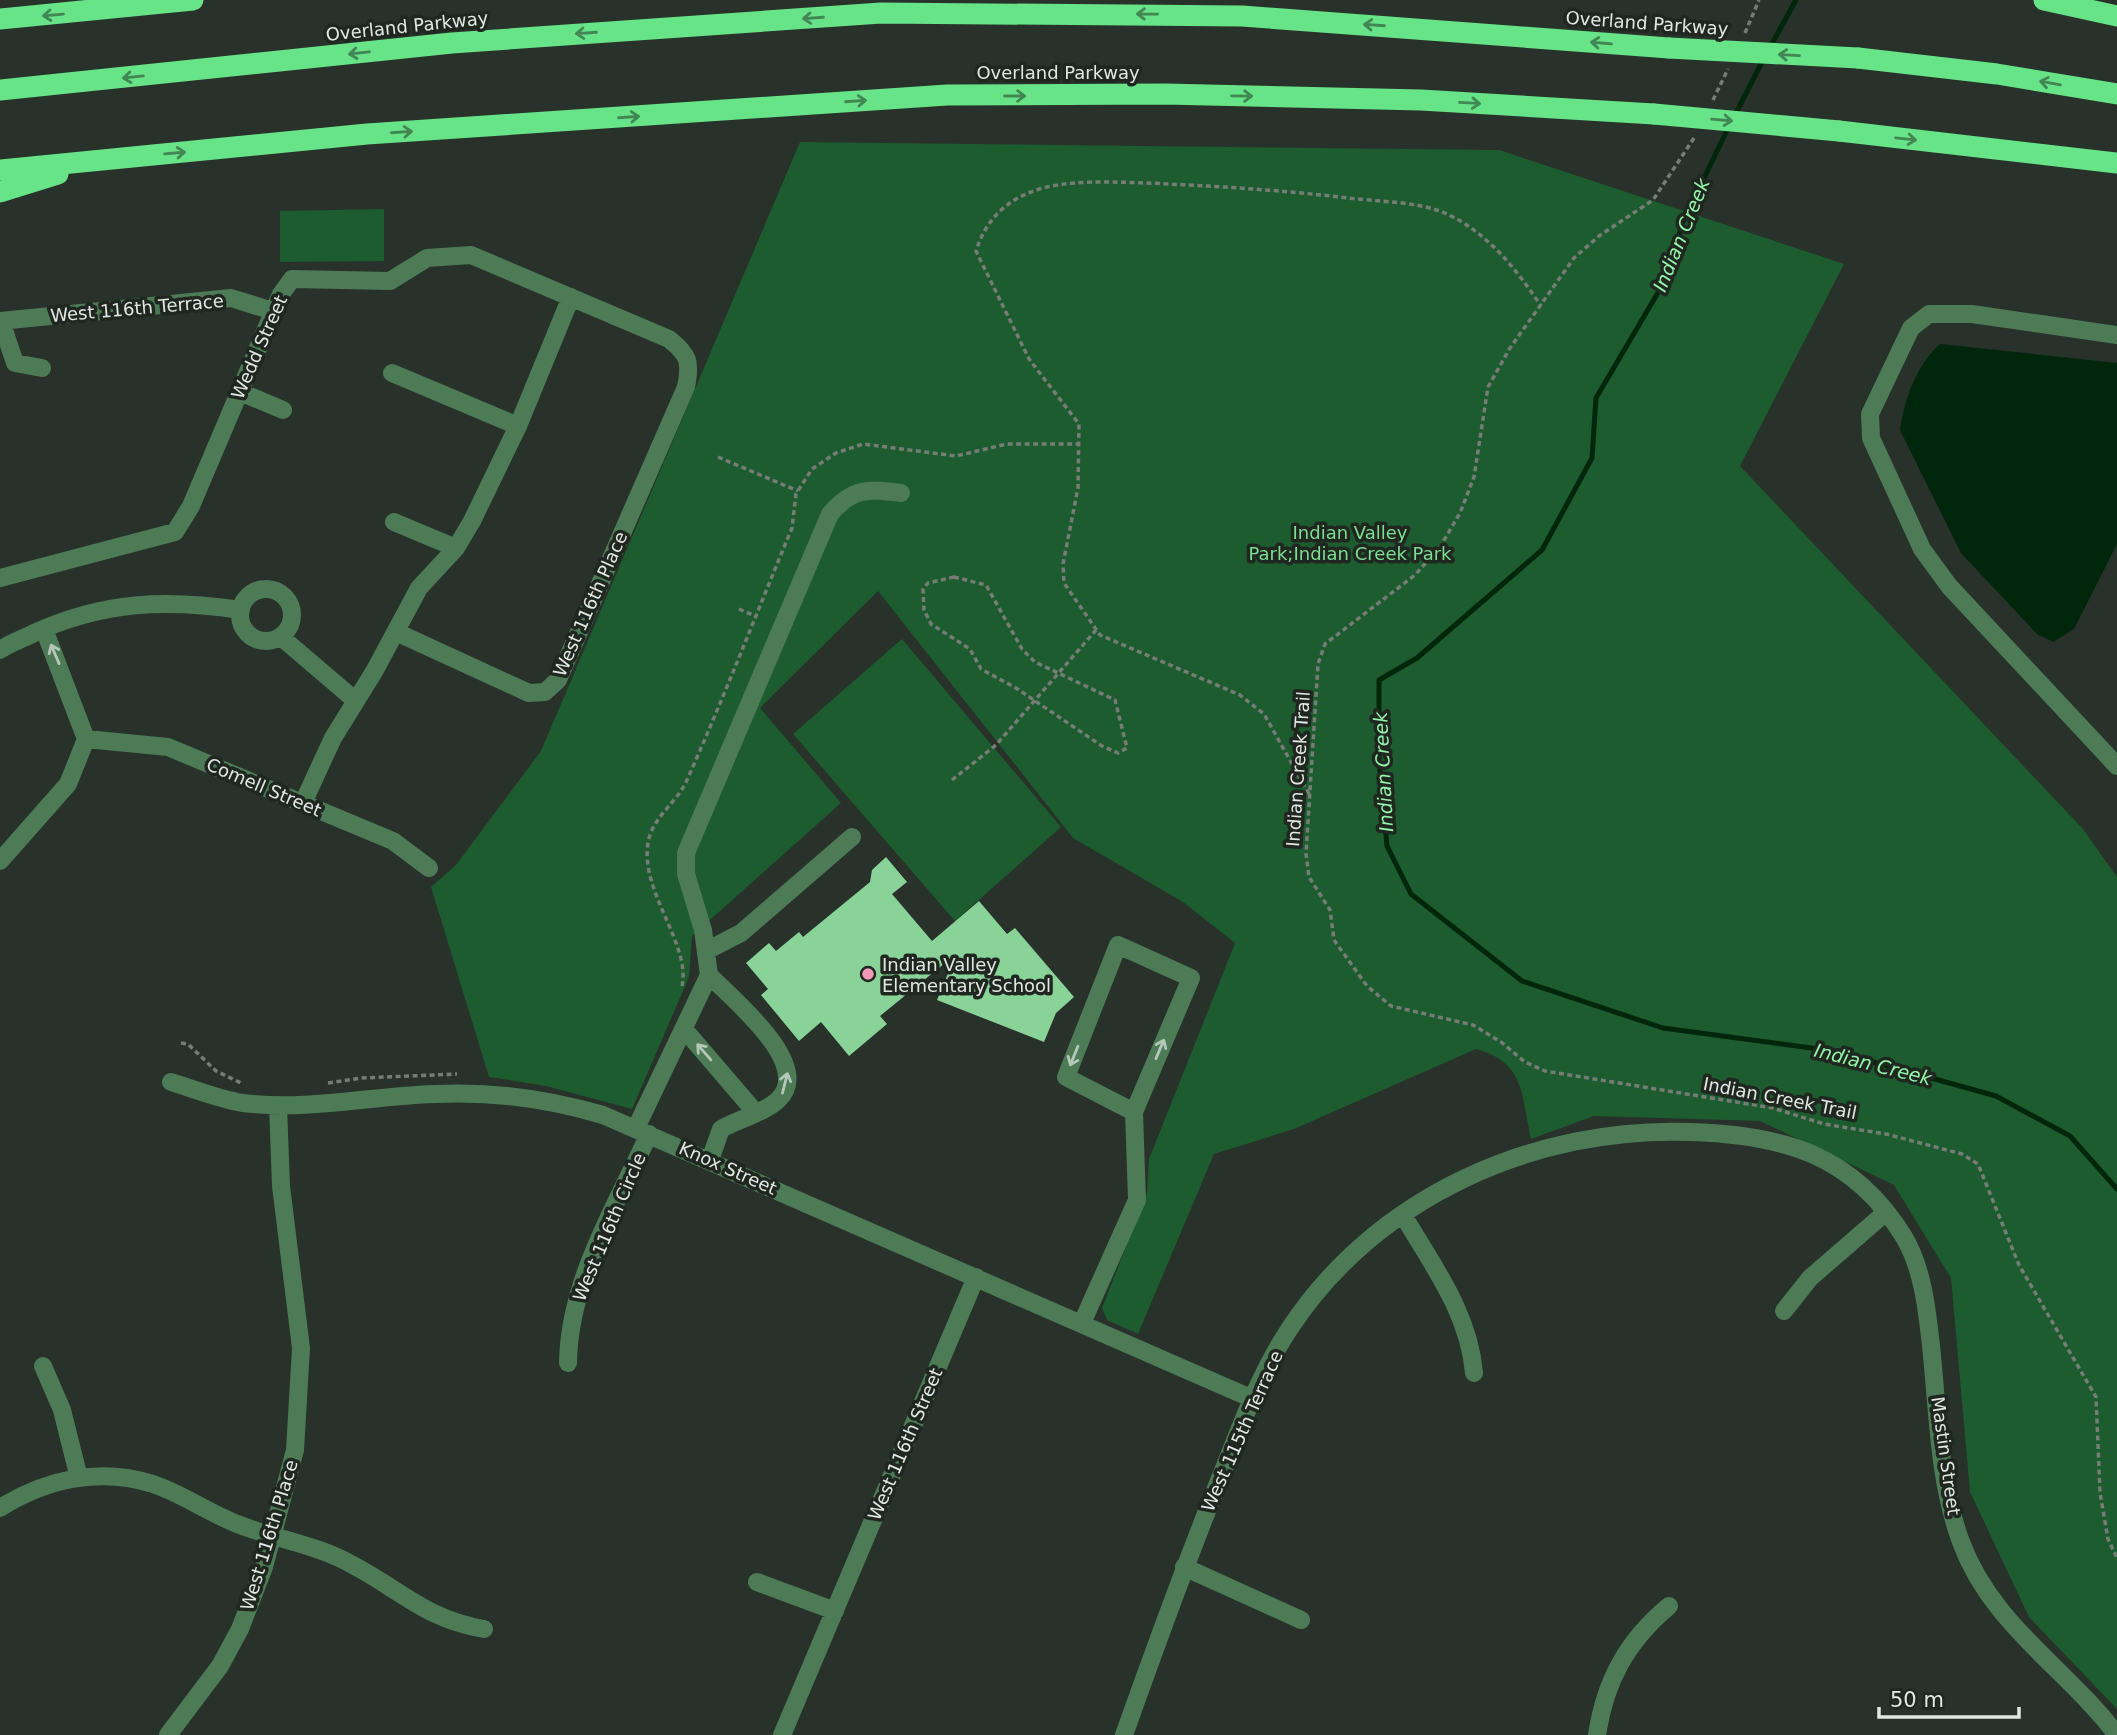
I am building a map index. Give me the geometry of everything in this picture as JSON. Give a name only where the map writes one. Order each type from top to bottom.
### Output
[{"type":"highway","points":[[0,19],[194,0]]},
{"type":"highway","points":[[881,13],[927,0]]},
{"type":"highway","points":[[2045,0],[2117,16]]},
{"type":"highway","name":"Overland Parkway","points":[[0,90],[452,43],[881,13],[1242,16],[1669,48],[1858,58],[1997,74],[2117,94]]},
{"type":"highway","name":"Overland Parkway","points":[[0,170],[367,134],[947,95],[1165,94],[1421,100],[1654,114],[1839,131],[2117,163]]},
{"type":"highway","points":[[0,192],[107,159]]},
{"type":"street","name":"Wedd Street","points":[[0,578],[175,532],[191,506],[273,311],[292,279],[390,281],[427,258],[471,255],[669,339],[687,354],[691,364]]},
{"type":"street","points":[[303,803],[328,748],[419,588],[456,548],[518,426],[571,297]]},
{"type":"street","name":"West 116th Terrace","points":[[1,321],[231,298],[273,311]]},
{"type":"street","points":[[2117,335],[1972,314],[1929,314],[1911,328],[1870,414],[1871,438],[1922,549],[1949,586],[2117,766]]},
{"type":"street","points":[[1,321],[15,363],[42,368]]},
{"type":"street","name":"West 116th Place","points":[[396,632],[528,693],[545,692],[552,686],[558,680],[686,387],[691,364]]},
{"type":"street","points":[[392,373],[518,426]]},
{"type":"street","points":[[240,392],[283,410]]},
{"type":"street","points":[[710,1160],[721,1129],[765,1110],[786,1090],[788,1069],[772,1040],[709,975],[706,951],[686,874],[686,853],[830,514],[843,499],[867,489],[901,493]]},
{"type":"street","points":[[394,522],[456,548]]},
{"type":"street","points":[[272,590],[281,594],[292,610],[292,620],[281,637],[271,641],[252,637],[245,630],[241,610],[252,594],[272,590]]},
{"type":"street","points":[[0,650],[44,629],[85,615],[145,602],[190,603],[241,610]]},
{"type":"street","points":[[0,861],[68,784],[86,739],[66,680],[44,629]]},
{"type":"street","points":[[281,637],[356,701]]},
{"type":"street","name":"Comell Street","points":[[86,739],[168,747],[393,841],[429,868]]},
{"type":"street","points":[[706,951],[741,933],[852,837]]},
{"type":"street","points":[[1082,1323],[1138,1200],[1133,1112],[1191,978],[1118,945],[1066,1077],[1133,1112]]},
{"type":"street","name":"West 116th Circle","points":[[568,1363],[569,1338],[579,1290],[684,1029],[709,975]]},
{"type":"street","points":[[684,1029],[756,1113]]},
{"type":"street","name":"Knox Street","points":[[171,1082],[242,1102],[278,1105],[312,1105],[433,1094],[491,1093],[582,1109],[710,1160],[1253,1399]]},
{"type":"street","name":"West 116th Place","points":[[168,1735],[220,1666],[240,1629],[273,1535],[291,1470],[301,1395],[301,1348],[281,1186],[278,1105]]},
{"type":"street","name":"Mastin Street","points":[[1691,1132],[1775,1140],[1812,1152],[1856,1178],[1906,1240],[1922,1285],[1949,1503],[1969,1560],[2005,1617],[2098,1710],[2117,1735]]},
{"type":"street","name":"West 115th Terrace","points":[[1124,1735],[1184,1567],[1253,1399],[1289,1330],[1312,1297],[1364,1241],[1458,1181],[1549,1146],[1602,1135],[1691,1132]]},
{"type":"street","points":[[1784,1311],[1810,1278],[1885,1213]]},
{"type":"street","points":[[1403,1215],[1458,1307],[1472,1349],[1474,1373]]},
{"type":"street","name":"West 116th Street","points":[[782,1735],[976,1277]]},
{"type":"street","points":[[43,1366],[62,1410],[79,1478]]},
{"type":"street","points":[[0,1508],[21,1495],[51,1483],[79,1478],[120,1477],[153,1484],[240,1525],[349,1562],[416,1607],[442,1619],[484,1629]]},
{"type":"street","points":[[1184,1567],[1301,1620]]},
{"type":"street","points":[[757,1582],[835,1611]]},
{"type":"street","points":[[1597,1735],[1605,1693],[1615,1670],[1631,1643],[1669,1606]]},
{"type":"path","points":[[1742,40],[1759,0]]},
{"type":"path","points":[[1713,100],[1730,64]]},
{"type":"path","name":"Indian Creek Trail","points":[[1697,132],[1653,201],[1586,247],[1556,281],[1510,348],[1488,387],[1474,477],[1460,513],[1440,547],[1415,575],[1325,645],[1318,664],[1306,854],[1309,877],[1330,911],[1334,940],[1367,986],[1391,1006],[1473,1025],[1501,1042],[1525,1062],[1545,1071],[1773,1108],[1824,1124],[1886,1134],[1962,1154],[1978,1164],[2019,1265],[2096,1397],[2100,1493],[2108,1539],[2117,1558]]},
{"type":"path","points":[[1309,795],[1264,714],[1240,695],[1121,646],[1096,630],[1064,583],[1063,564],[1078,488],[1079,424],[1029,359],[976,251],[983,228],[1004,207],[1032,191],[1093,181],[1250,187],[1414,205],[1446,214],[1475,230],[1509,262],[1541,306]]},
{"type":"path","points":[[718,457],[798,491]]},
{"type":"path","points":[[954,577],[986,586],[1022,649],[1035,662],[1115,700],[1128,748],[1118,753],[1102,746],[1035,700],[981,669],[970,649],[931,624],[924,610],[923,589],[928,583],[954,577]]},
{"type":"path","points":[[739,610],[755,616]]},
{"type":"path","points":[[952,780],[996,745],[1096,630]]},
{"type":"green space","name":"Indian Valley Park;Indian Creek Park","points":[[800,142],[1499,150],[1844,264],[1740,466],[2083,829],[2117,877],[2117,1709],[2029,1617],[1970,1492],[1951,1278],[1894,1185],[1760,1121],[1594,1116],[1531,1139],[1522,1095],[1513,1072],[1492,1055],[1476,1049],[1294,1129],[1214,1154],[1138,1334],[1107,1320],[1102,1308],[1147,1193],[1149,1159],[1235,943],[1183,902],[1073,838],[878,591],[760,708],[841,803],[692,936],[689,977],[632,1109],[546,1086],[489,1077],[431,887],[456,865],[541,751]]},
{"type":"green space","points":[[384,209],[384,261],[280,262],[280,211]]},
{"type":"green space","points":[[902,639],[1061,827],[955,921],[793,734]]},
{"type":"shaded area","points":[[1940,344],[2117,363],[2117,544],[2074,629],[2053,642],[2037,634],[1961,553],[1900,430],[1918,372]]},
{"type":"building","name":"Indian Valley Elementary School","points":[[886,857],[907,882],[892,894],[932,941],[979,901],[1007,934],[1015,928],[1074,997],[1056,1013],[1044,1042],[937,1000],[956,954],[880,1016],[887,1024],[849,1056],[821,1022],[799,1041],[761,995],[768,989],[746,963],[769,943],[776,951],[799,932],[803,937],[870,882],[872,870]]},
{"type":"waterway","name":"Indian Creek","points":[[1769,49],[1796,0]]},
{"type":"waterway","name":"Indian Creek","points":[[1735,115],[1764,58]]},
{"type":"waterway","name":"Indian Creek","points":[[1729,126],[1683,222],[1666,279],[1596,398],[1592,458],[1542,550],[1417,658],[1379,680],[1379,760],[1387,846],[1411,894],[1522,981],[1663,1028],[1834,1051],[1996,1096],[2070,1136],[2117,1189]]},
{"type":"place","name":"Indian Valley Elementary School","points":[[868,974]]}]
